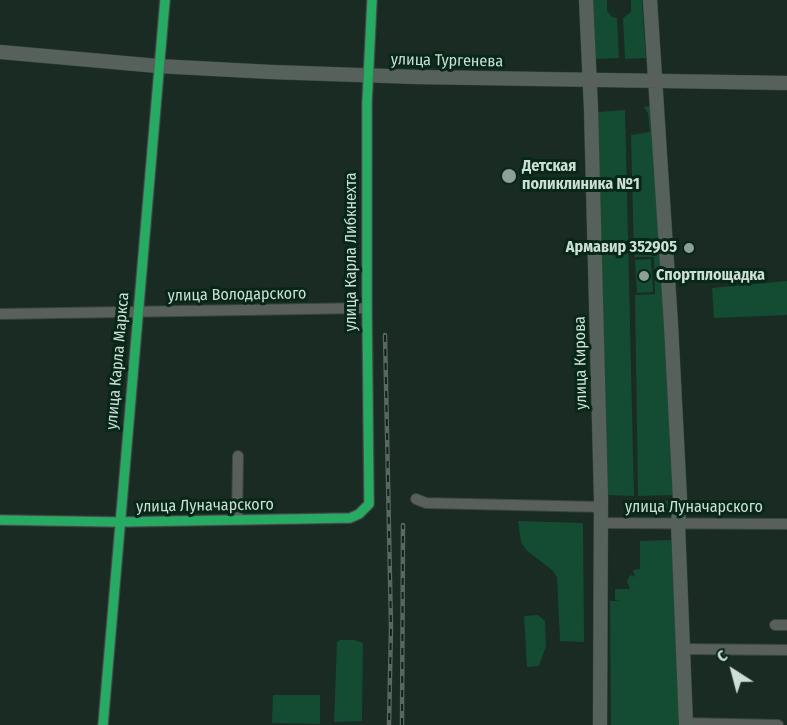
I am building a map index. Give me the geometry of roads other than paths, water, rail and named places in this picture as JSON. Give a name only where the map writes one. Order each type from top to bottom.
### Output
[{"type":"main road","name":"улица Кирова","points":[[586,0],[601,507],[600,725]]},
{"type":"main road","points":[[650,0],[672,336],[680,499],[678,524],[686,724]]},
{"type":"main road","name":"улица Тургенева","points":[[0,52],[158,66],[369,76],[787,83]]},
{"type":"street","name":"улица Карла Маркса","points":[[103,725],[165,0]]},
{"type":"street","name":"улица Карла Либкнехта","points":[[369,504],[366,308],[372,0]]},
{"type":"street","name":"улица Володарского","points":[[0,314],[366,308]]},
{"type":"street","name":"улица Луначарского","points":[[237,520],[238,456]]},
{"type":"street","name":"улица Луначарского","points":[[416,499],[426,502],[601,507]]},
{"type":"street","name":"улица Луначарского","points":[[0,520],[119,522],[350,518],[359,514],[369,504]]},
{"type":"street","name":"улица Луначарского","points":[[601,523],[787,524]]},
{"type":"street","points":[[775,625],[787,625]]},
{"type":"street","points":[[683,649],[787,650]]},
{"type":"street","points":[[686,724],[778,725]]},
{"type":"railway","points":[[385,335],[391,627],[389,725]]},
{"type":"railway","points":[[402,725],[403,525]]},
{"type":"place","name":"Детская поликлиника №1","points":[[509,176]]},
{"type":"place","name":"Армавир 352905","points":[[689,248]]},
{"type":"place","name":"Спортплощадка","points":[[644,276]]}]
